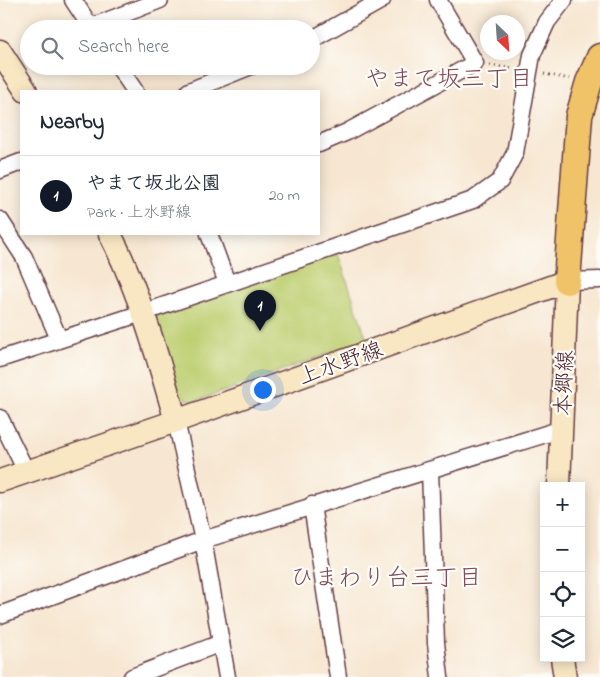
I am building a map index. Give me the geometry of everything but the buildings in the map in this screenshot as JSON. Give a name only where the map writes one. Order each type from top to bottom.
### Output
[{"type":"main road","points":[[567,280],[580,116],[589,82],[600,56]]},
{"type":"street","points":[[73,0],[87,20]]},
{"type":"street","points":[[111,20],[160,0]]},
{"type":"street","points":[[320,35],[382,0]]},
{"type":"street","points":[[320,144],[347,132],[475,63],[438,0]]},
{"type":"street","points":[[0,359],[142,313],[473,200],[500,182],[515,153],[532,55],[547,22],[564,0]]},
{"type":"street","points":[[0,51],[25,90]]},
{"type":"street","points":[[124,75],[134,90]]},
{"type":"street","points":[[191,90],[229,75]]},
{"type":"street","points":[[0,170],[20,162]]},
{"type":"street","points":[[0,220],[24,257],[59,339]]},
{"type":"street","points":[[110,235],[121,256],[160,364],[176,421],[203,540],[227,677]]},
{"type":"street","points":[[210,235],[228,283]]},
{"type":"street","points":[[567,280],[600,280]]},
{"type":"street","name":"上水野線","points":[[0,481],[176,421],[567,280]]},
{"type":"street","name":"本郷線","points":[[559,482],[567,280]]},
{"type":"street","points":[[0,418],[26,471]]},
{"type":"street","points":[[0,615],[203,540],[562,429]]},
{"type":"street","points":[[430,470],[436,643],[440,677]]},
{"type":"street","points":[[312,505],[338,677]]},
{"type":"street","points":[[132,677],[221,643]]},
{"type":"street","points":[[563,662],[565,677]]},
{"type":"green space","points":[[338,254],[367,340],[194,402],[180,396],[153,322],[158,315]]},
{"type":"place","name":"やまて坂北公園","points":[[260,331]]},
{"type":"district","name":"やまて坂三丁目","points":[[449,78]]},
{"type":"district","name":"ひまわり台三丁目","points":[[386,577]]}]
